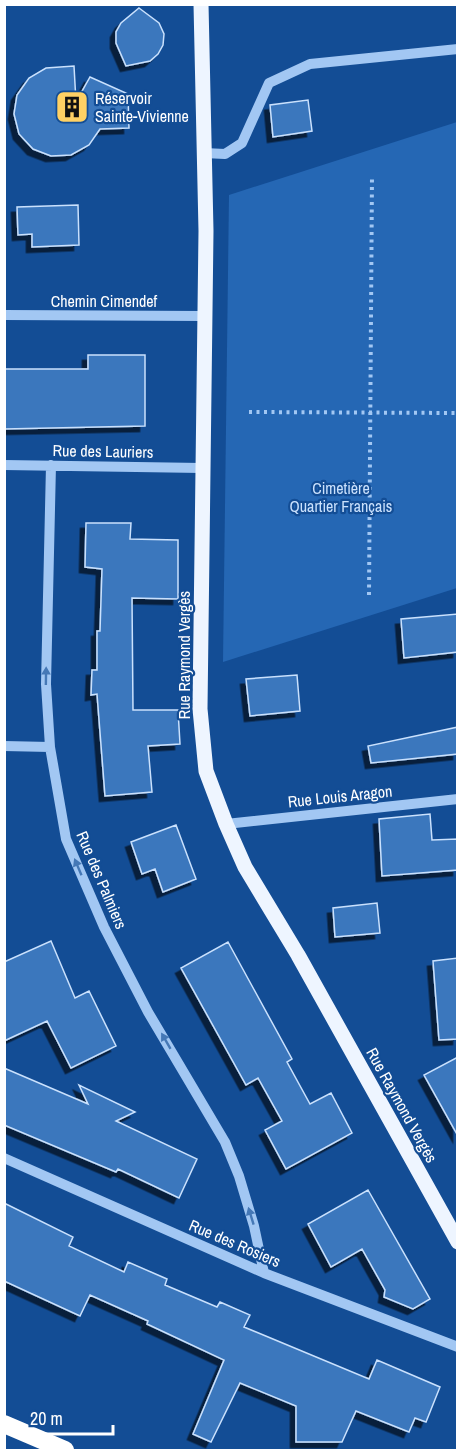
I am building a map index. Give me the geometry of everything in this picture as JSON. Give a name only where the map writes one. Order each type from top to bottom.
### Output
[{"type":"highway","points":[[4,1424],[65,1450]]},
{"type":"main road","name":"Rue Raymond Vergès","points":[[201,4],[206,231],[200,710],[206,771],[245,867],[298,955],[458,1242]]},
{"type":"street","points":[[204,153],[225,154],[242,143],[269,83],[310,64],[458,49]]},
{"type":"street","name":"Chemin Cimendef","points":[[4,315],[204,316]]},
{"type":"street","name":"Rue des Lauriers","points":[[4,465],[202,468]]},
{"type":"street","name":"Rue des Palmiers","points":[[51,465],[46,684],[50,747],[66,839],[104,927],[134,984],[225,1142],[239,1176],[254,1226],[264,1273]]},
{"type":"street","points":[[4,746],[50,747]]},
{"type":"street","name":"Rue Louis Aragon","points":[[226,824],[458,799]]},
{"type":"street","name":"Rue des Rosiers","points":[[4,1158],[264,1273],[458,1347]]},
{"type":"path","points":[[369,595],[372,176]]},
{"type":"path","points":[[249,412],[458,413]]},
{"type":"green space","name":"Cimetière Quartier Français","points":[[457,122],[457,588],[223,662],[229,195]]},
{"type":"building","name":"Réservoir Sainte-Vivienne","points":[[139,8],[159,23],[164,34],[163,45],[150,61],[126,66],[116,43],[116,32],[121,23]]},
{"type":"building","name":"Réservoir Sainte-Vivienne","points":[[74,66],[76,102],[90,77],[128,94],[129,128],[100,129],[89,145],[71,155],[51,156],[33,149],[19,134],[14,114],[17,95],[29,78],[46,68]]},
{"type":"building","points":[[308,100],[312,131],[273,137],[270,105]]},
{"type":"building","points":[[78,205],[79,245],[32,247],[32,234],[18,235],[17,207]]},
{"type":"building","points":[[88,355],[145,355],[145,426],[4,429],[4,369],[88,369]]},
{"type":"building","points":[[86,523],[131,523],[130,539],[178,540],[178,599],[132,598],[133,710],[178,710],[180,744],[148,746],[152,792],[105,796],[97,694],[91,695],[92,670],[97,670],[97,631],[100,631],[102,569],[85,567]]},
{"type":"building","points":[[458,614],[458,652],[404,658],[401,619]]},
{"type":"building","points":[[297,675],[300,711],[250,716],[246,679]]},
{"type":"building","points":[[458,727],[458,754],[371,763],[368,746]]},
{"type":"building","points":[[430,814],[432,840],[458,839],[458,870],[382,876],[379,819]]},
{"type":"building","points":[[176,825],[196,879],[163,892],[155,869],[142,874],[131,842]]},
{"type":"building","points":[[377,903],[380,933],[335,937],[333,908]]},
{"type":"building","points":[[51,941],[75,998],[89,991],[116,1046],[71,1068],[47,1021],[4,1041],[4,962]]},
{"type":"building","points":[[228,942],[292,1059],[287,1062],[310,1104],[331,1093],[352,1133],[286,1169],[265,1130],[282,1121],[258,1078],[246,1085],[181,968]]},
{"type":"building","points":[[458,958],[458,1039],[439,1040],[433,961]]},
{"type":"building","points":[[458,1057],[458,1136],[424,1075]]},
{"type":"building","points":[[4,1068],[88,1104],[79,1085],[135,1112],[116,1121],[197,1159],[179,1198],[118,1169],[116,1172],[4,1125]]},
{"type":"building","points":[[368,1190],[430,1299],[413,1309],[384,1297],[385,1290],[362,1249],[331,1267],[308,1224]]},
{"type":"building","points":[[4,1203],[73,1237],[69,1246],[124,1272],[128,1262],[167,1279],[165,1285],[217,1307],[220,1302],[250,1315],[244,1327],[369,1379],[377,1360],[440,1387],[426,1422],[415,1418],[409,1432],[356,1411],[342,1442],[296,1442],[296,1406],[240,1383],[211,1442],[193,1434],[224,1360],[147,1324],[148,1321],[90,1295],[80,1316],[4,1281]]},
{"type":"place","name":"Réservoir Sainte-Vivienne","points":[[72,107]]}]
